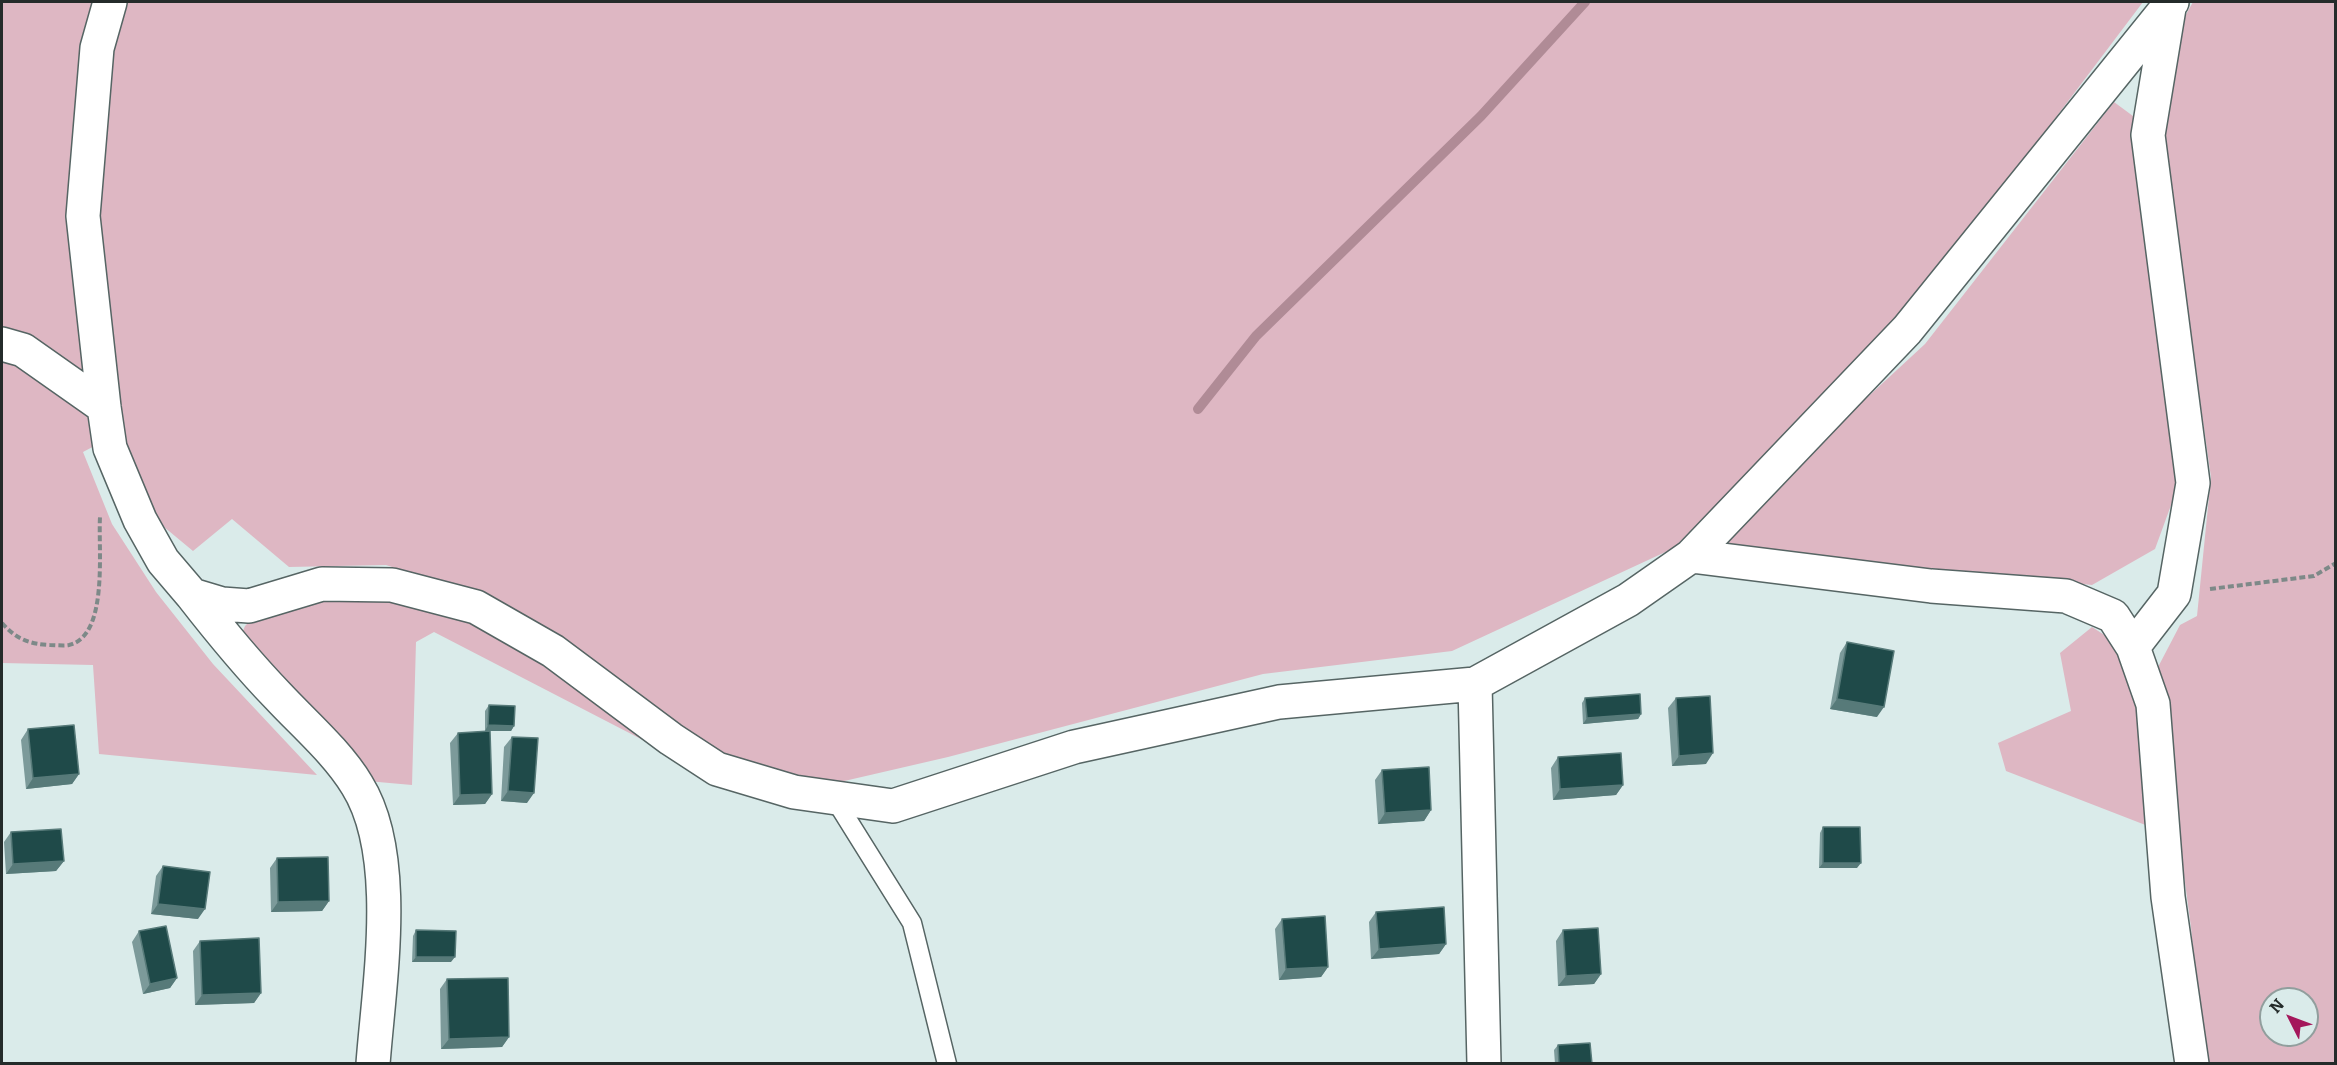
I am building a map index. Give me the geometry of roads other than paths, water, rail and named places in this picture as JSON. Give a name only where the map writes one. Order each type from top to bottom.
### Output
[{"type":"street","points":[[110,2],[97,48],[83,216],[110,448],[140,520],[163,561],[240,656],[332,752],[358,785],[374,824],[381,862],[383,928],[373,1064]]},
{"type":"street","points":[[192,596],[222,604],[249,606],[322,584],[392,585],[476,607],[553,651],[671,739],[717,769],[794,792],[893,806],[1074,747],[1279,702],[1475,684],[1628,600],[1691,556],[1907,330],[2171,4]]},
{"type":"street","points":[[2133,646],[2174,594],[2193,483],[2148,135],[2171,4]]},
{"type":"street","points":[[2,344],[23,350],[104,407]]},
{"type":"street","points":[[1691,556],[1931,586],[2066,596],[2113,616],[2133,646],[2153,704],[2168,897],[2192,1064]]},
{"type":"street","points":[[1475,684],[1484,1064]]},
{"type":"lane","points":[[95,2],[97,48]]},
{"type":"lane","points":[[834,798],[912,923],[947,1064]]},
{"type":"waterway","points":[[1198,409],[1256,336],[1481,116],[1585,2]]}]
